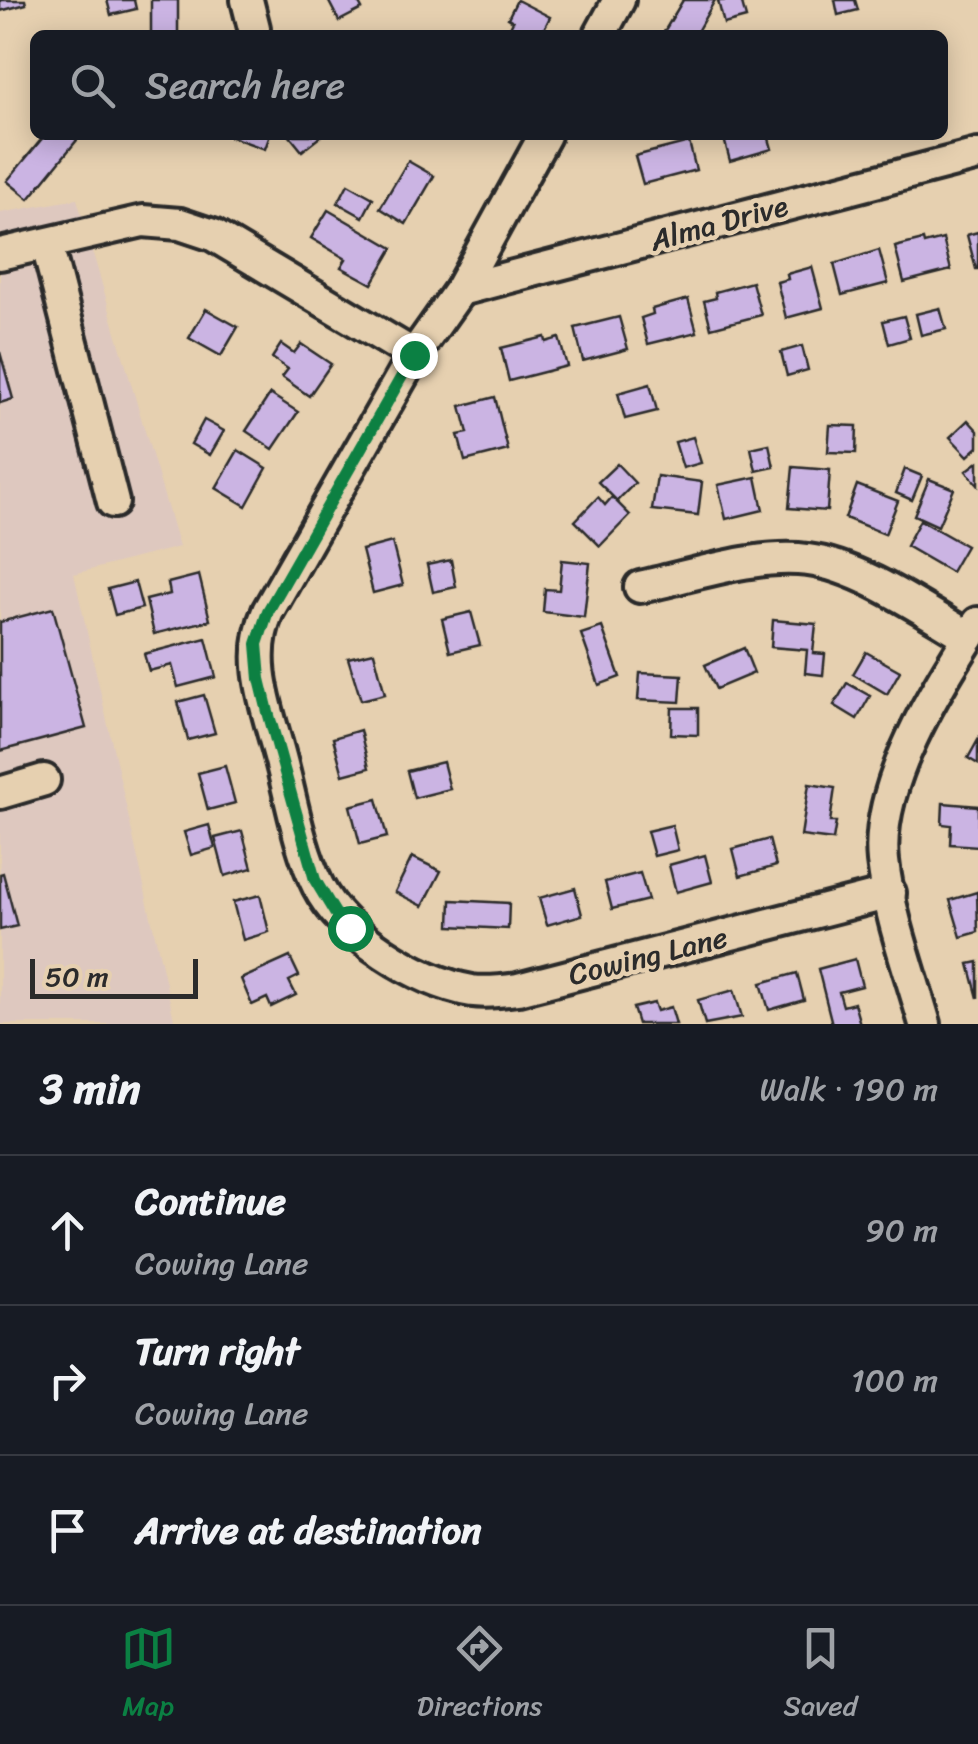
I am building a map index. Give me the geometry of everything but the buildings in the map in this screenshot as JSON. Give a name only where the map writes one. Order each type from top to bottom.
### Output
[{"type":"street","points":[[603,30],[619,0]]},
{"type":"street","name":"Cowing Lane","points":[[542,140],[460,290],[414,355],[268,611],[257,644],[260,679],[315,880],[335,913],[373,944],[421,974],[450,986],[490,992],[545,982],[890,893]]},
{"type":"street","name":"Alma Drive","points":[[460,290],[978,155]]},
{"type":"street","points":[[0,254],[143,221],[180,224],[213,235],[414,355]]},
{"type":"street","points":[[47,245],[113,502]]},
{"type":"street","points":[[640,587],[774,559],[811,560],[854,575],[974,630],[901,759],[882,835],[890,893],[925,1024]]},
{"type":"street","points":[[0,793],[44,780]]},
{"type":"shaded area","points":[[77,199],[179,547],[74,574],[175,1024],[0,1024],[0,213]]},
{"type":"route","points":[[350,928],[324,897],[308,861],[260,679],[257,644],[268,611],[414,355]]}]
